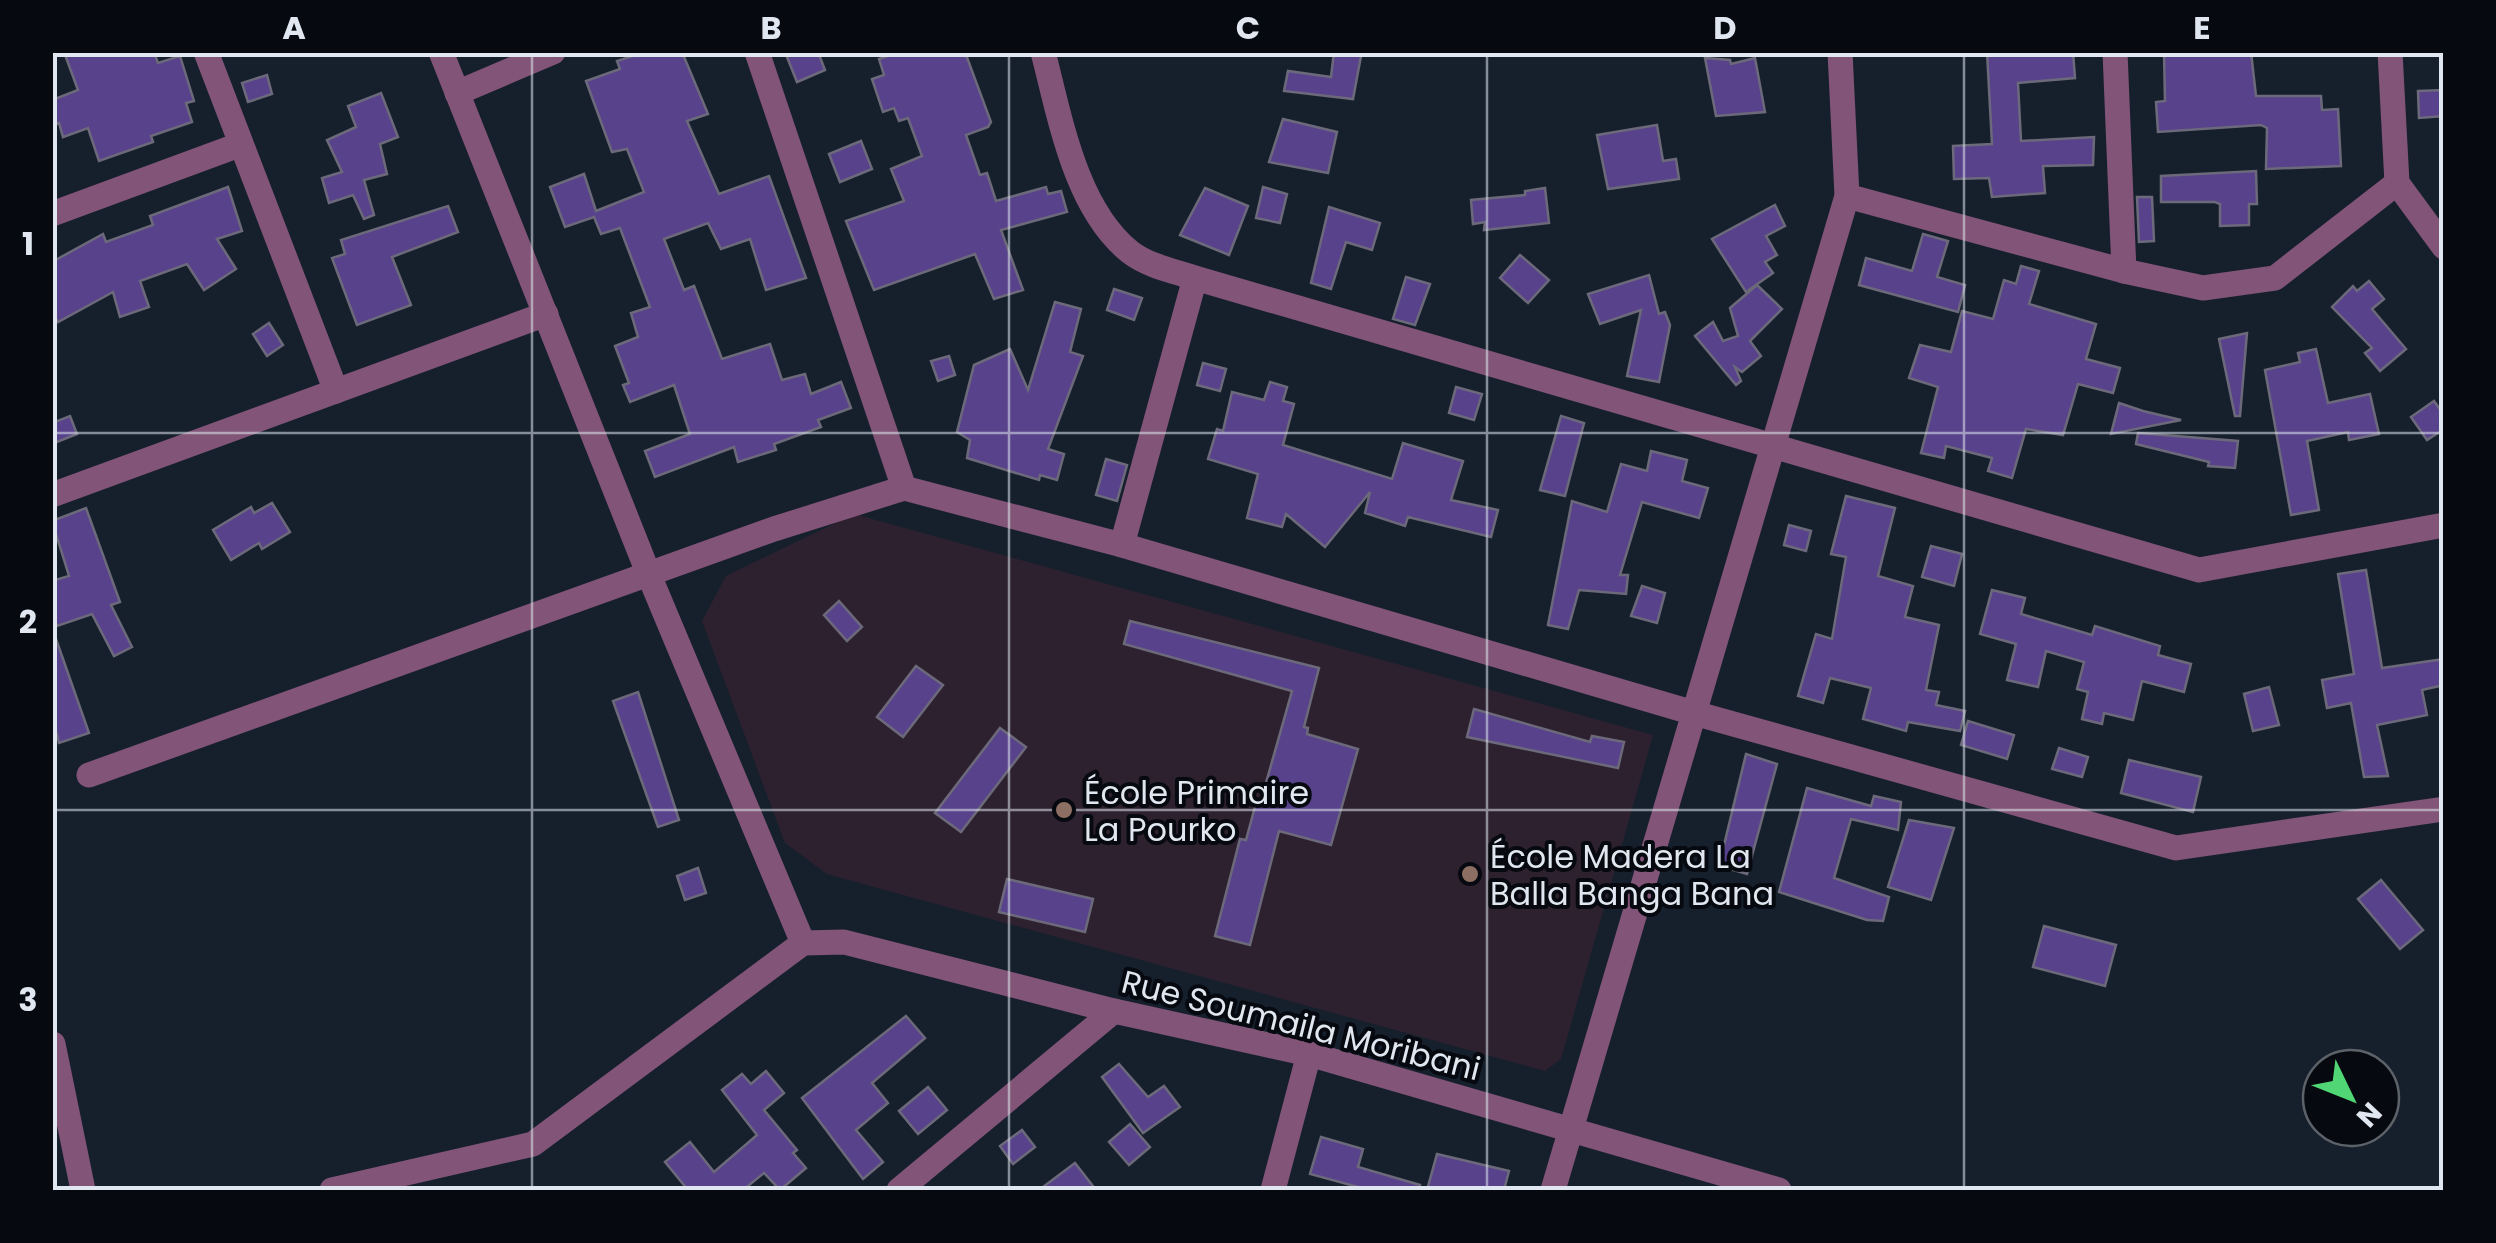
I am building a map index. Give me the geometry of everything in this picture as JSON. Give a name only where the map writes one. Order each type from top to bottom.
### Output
[{"type":"street","points":[[206,52],[336,391]]},
{"type":"street","points":[[332,1190],[533,1144],[803,943],[648,575],[441,52]]},
{"type":"street","points":[[456,94],[553,52]]},
{"type":"street","points":[[757,52],[904,488]]},
{"type":"street","points":[[1043,52],[1072,155],[1110,231],[1142,260],[1772,449],[2199,570],[2444,525]]},
{"type":"street","points":[[1553,1190],[1847,196],[1840,52]]},
{"type":"street","points":[[2115,52],[2124,272]]},
{"type":"street","points":[[2390,52],[2397,182],[2444,246]]},
{"type":"street","points":[[52,214],[240,145]]},
{"type":"street","points":[[1847,196],[2124,272],[2203,288],[2275,278],[2397,182]]},
{"type":"street","points":[[1122,545],[1196,278]]},
{"type":"street","points":[[52,495],[546,314]]},
{"type":"street","points":[[89,775],[904,488],[1122,545],[1694,714],[2176,848],[2444,808]]},
{"type":"street","name":"Rue Soumaila Moribani","points":[[803,943],[844,942],[1114,1011],[1309,1054],[1780,1190]]},
{"type":"street","points":[[899,1190],[1114,1011]]},
{"type":"street","points":[[53,1044],[83,1190]]},
{"type":"street","points":[[1273,1190],[1309,1054]]},
{"type":"shaded area","points":[[854,514],[1653,735],[1561,1059],[1545,1071],[827,874],[785,843],[702,621],[726,576]]},
{"type":"building","points":[[64,52],[154,52],[158,63],[180,56],[194,101],[186,103],[192,122],[151,136],[153,142],[99,161],[88,128],[63,137],[59,123],[52,126],[52,100],[78,90]]},
{"type":"building","points":[[645,52],[682,52],[708,114],[687,121],[719,194],[769,176],[806,278],[766,290],[750,239],[721,249],[708,223],[664,239],[684,290],[694,286],[722,359],[770,344],[782,380],[805,374],[811,394],[841,382],[851,408],[818,420],[821,427],[774,444],[776,450],[738,462],[734,447],[655,477],[645,451],[690,434],[674,385],[630,402],[623,385],[629,383],[615,346],[638,337],[631,313],[650,307],[620,228],[601,234],[594,217],[565,227],[550,187],[584,174],[596,211],[644,192],[627,149],[612,152],[586,81],[620,69],[617,61]]},
{"type":"building","points":[[785,52],[818,52],[825,70],[797,82]]},
{"type":"building","points":[[899,52],[965,52],[991,122],[988,127],[966,135],[980,175],[987,173],[996,201],[1046,187],[1048,194],[1061,191],[1067,212],[1001,230],[1023,290],[994,299],[975,254],[874,290],[846,221],[904,201],[891,169],[922,156],[908,118],[899,121],[894,108],[883,112],[872,79],[884,75],[879,59]]},
{"type":"building","points":[[1334,52],[1361,56],[1353,99],[1284,91],[1288,71],[1331,77]]},
{"type":"building","points":[[1987,52],[2073,52],[2075,78],[2018,83],[2021,141],[2094,137],[2093,165],[2043,166],[2045,193],[1992,197],[1989,178],[1954,179],[1953,146],[1992,144]]},
{"type":"building","points":[[2164,52],[2251,52],[2256,96],[2321,96],[2322,110],[2338,109],[2341,166],[2266,169],[2267,128],[2261,125],[2158,132],[2156,102],[2165,101]]},
{"type":"building","points":[[1705,58],[1730,60],[1731,64],[1755,58],[1765,112],[1716,116]]},
{"type":"building","points":[[267,75],[272,94],[248,102],[242,83]]},
{"type":"building","points":[[2444,90],[2444,116],[2419,118],[2418,91]]},
{"type":"building","points":[[381,93],[398,137],[380,144],[387,174],[364,180],[374,215],[364,219],[353,195],[329,203],[322,178],[342,172],[327,140],[356,127],[348,106]]},
{"type":"building","points":[[1283,119],[1337,132],[1328,173],[1269,162]]},
{"type":"building","points":[[1657,125],[1663,161],[1676,159],[1679,179],[1608,189],[1597,135]]},
{"type":"building","points":[[861,141],[872,169],[840,182],[829,154]]},
{"type":"building","points":[[2256,171],[2257,204],[2249,204],[2249,225],[2220,226],[2220,204],[2215,202],[2161,202],[2161,176]]},
{"type":"building","points":[[228,187],[242,231],[217,239],[236,269],[204,290],[187,264],[140,281],[149,307],[120,317],[113,292],[58,322],[52,312],[52,262],[103,234],[106,242],[153,225],[150,216]]},
{"type":"building","points":[[1263,187],[1287,194],[1280,223],[1256,218]]},
{"type":"building","points":[[1205,188],[1248,206],[1229,255],[1180,235]]},
{"type":"building","points":[[1545,188],[1549,223],[1484,230],[1485,222],[1473,224],[1471,200],[1525,195],[1525,191]]},
{"type":"building","points":[[2137,197],[2152,197],[2154,241],[2139,242]]},
{"type":"building","points":[[1775,205],[1785,226],[1766,236],[1777,255],[1765,262],[1773,273],[1746,292],[1712,239]]},
{"type":"building","points":[[448,206],[458,232],[392,257],[411,305],[357,325],[332,258],[345,254],[341,240]]},
{"type":"building","points":[[1329,207],[1380,223],[1372,250],[1346,242],[1331,289],[1311,283]]},
{"type":"building","points":[[1923,234],[1948,241],[1937,277],[1965,285],[1958,312],[1859,285],[1866,258],[1912,271]]},
{"type":"building","points":[[1520,255],[1549,280],[1528,303],[1500,278]]},
{"type":"building","points":[[2021,266],[2039,271],[2029,304],[2096,324],[2086,359],[2120,368],[2113,393],[2078,384],[2063,435],[2026,429],[2012,478],[1988,471],[1992,458],[1946,446],[1944,458],[1921,453],[1938,387],[1909,378],[1920,345],[1951,352],[1962,311],[1993,319],[2004,280],[2016,284]]},
{"type":"building","points":[[1649,275],[1659,314],[1665,312],[1670,325],[1659,382],[1627,376],[1641,310],[1600,324],[1588,294]]},
{"type":"building","points":[[1406,277],[1430,284],[1415,325],[1393,319]]},
{"type":"building","points":[[2369,281],[2384,299],[2372,309],[2406,349],[2380,371],[2365,353],[2372,348],[2332,307],[2353,286],[2357,291]]},
{"type":"building","points":[[1757,285],[1782,309],[1750,341],[1761,356],[1742,372],[1735,367],[1741,381],[1736,385],[1695,336],[1713,322],[1723,341],[1738,336],[1730,308]]},
{"type":"building","points":[[1114,289],[1142,298],[1134,320],[1107,310]]},
{"type":"building","points":[[1055,302],[1081,309],[1070,352],[1083,356],[1048,449],[1064,454],[1057,480],[1040,475],[1039,480],[967,458],[970,440],[957,432],[974,365],[1010,349],[1028,390]]},
{"type":"building","points":[[269,323],[283,345],[267,356],[253,334]]},
{"type":"building","points":[[2247,333],[2240,416],[2235,416],[2219,339]]},
{"type":"building","points":[[2316,349],[2328,403],[2370,394],[2379,434],[2349,440],[2348,432],[2307,441],[2319,510],[2291,515],[2265,370],[2300,362],[2298,353]]},
{"type":"building","points":[[949,356],[955,375],[938,381],[931,361]]},
{"type":"building","points":[[1203,363],[1226,369],[1220,391],[1197,385]]},
{"type":"building","points":[[1270,382],[1287,387],[1283,401],[1294,404],[1283,445],[1392,479],[1403,443],[1463,461],[1451,500],[1498,510],[1491,537],[1408,517],[1405,526],[1365,513],[1370,492],[1325,547],[1286,514],[1282,527],[1247,518],[1258,474],[1208,459],[1217,429],[1223,431],[1232,392],[1264,400]]},
{"type":"building","points":[[1456,387],[1482,394],[1474,420],[1449,413]]},
{"type":"building","points":[[2434,401],[2444,415],[2444,429],[2427,440],[2411,417]]},
{"type":"building","points":[[2119,403],[2143,411],[2181,420],[2111,434]]},
{"type":"building","points":[[70,416],[77,434],[52,444],[52,423]]},
{"type":"building","points":[[1561,416],[1584,423],[1565,496],[1540,490]]},
{"type":"building","points":[[2138,433],[2238,441],[2235,468],[2208,466],[2209,462],[2136,444]]},
{"type":"building","points":[[1651,451],[1687,460],[1682,481],[1708,488],[1699,518],[1642,502],[1620,575],[1628,575],[1626,594],[1579,590],[1568,629],[1548,625],[1572,501],[1607,512],[1621,464],[1647,471]]},
{"type":"building","points":[[1106,459],[1127,465],[1117,501],[1096,495]]},
{"type":"building","points":[[1846,496],[1895,508],[1878,576],[1913,586],[1905,617],[1939,625],[1926,690],[1939,692],[1936,705],[1965,711],[1960,731],[1908,722],[1906,731],[1863,719],[1871,688],[1830,678],[1823,703],[1798,696],[1816,634],[1832,639],[1846,557],[1831,554]]},
{"type":"building","points":[[272,503],[290,532],[262,549],[259,543],[231,560],[213,530],[251,507],[254,513]]},
{"type":"building","points":[[86,508],[120,602],[111,605],[132,647],[114,656],[92,614],[57,626],[52,613],[52,581],[69,576],[52,521]]},
{"type":"building","points":[[1789,525],[1811,531],[1806,551],[1784,545]]},
{"type":"building","points":[[1931,546],[1962,554],[1954,586],[1922,577]]},
{"type":"building","points":[[2366,570],[2382,668],[2444,659],[2444,685],[2422,690],[2427,715],[2377,725],[2388,776],[2364,777],[2351,703],[2327,708],[2322,680],[2354,674],[2338,574]]},
{"type":"building","points":[[1642,586],[1665,593],[1657,623],[1631,616]]},
{"type":"building","points":[[1992,590],[2025,598],[2021,614],[2092,635],[2095,626],[2160,646],[2158,655],[2191,664],[2184,692],[2142,681],[2133,720],[2104,713],[2102,724],[2082,719],[2088,692],[2077,689],[2084,662],[2046,651],[2038,687],[2007,680],[2016,644],[1980,634]]},
{"type":"building","points":[[839,601],[862,627],[847,641],[824,615]]},
{"type":"building","points":[[1130,621],[1319,668],[1304,727],[1308,728],[1307,734],[1358,749],[1331,845],[1279,831],[1250,945],[1215,936],[1240,839],[1246,840],[1256,803],[1260,804],[1292,691],[1124,644]]},
{"type":"building","points":[[56,639],[89,733],[59,743],[57,734],[52,736]]},
{"type":"building","points":[[916,666],[943,685],[903,737],[877,717]]},
{"type":"building","points":[[2269,687],[2279,725],[2253,731],[2244,694]]},
{"type":"building","points":[[638,692],[679,820],[658,827],[613,701]]},
{"type":"building","points":[[1474,709],[1590,742],[1592,736],[1624,742],[1618,768],[1467,737]]},
{"type":"building","points":[[1968,721],[2014,735],[2007,759],[1961,745]]},
{"type":"building","points":[[1000,728],[1026,747],[961,832],[935,813]]},
{"type":"building","points":[[2059,748],[2088,757],[2082,777],[2052,769]]},
{"type":"building","points":[[1746,754],[1777,764],[1747,874],[1719,866]]},
{"type":"building","points":[[2129,760],[2201,777],[2193,812],[2121,793]]},
{"type":"building","points":[[1807,788],[1871,806],[1874,796],[1901,802],[1898,830],[1851,819],[1834,878],[1889,897],[1883,921],[1867,920],[1779,892]]},
{"type":"building","points":[[1909,820],[1954,828],[1931,900],[1888,887]]},
{"type":"building","points":[[698,868],[706,893],[685,900],[677,876]]},
{"type":"building","points":[[1007,879],[1093,899],[1085,932],[999,912]]},
{"type":"building","points":[[2381,880],[2423,930],[2400,949],[2358,899]]},
{"type":"building","points":[[2044,926],[2116,945],[2105,986],[2033,967]]},
{"type":"building","points":[[906,1016],[925,1038],[872,1083],[888,1103],[856,1130],[883,1162],[863,1179],[802,1098]]},
{"type":"building","points":[[1119,1064],[1148,1097],[1164,1086],[1180,1107],[1143,1133],[1102,1077]]},
{"type":"building","points":[[766,1071],[784,1093],[764,1110],[797,1150],[793,1153],[806,1168],[780,1190],[764,1173],[743,1190],[688,1190],[665,1162],[690,1142],[714,1172],[757,1135],[722,1090],[742,1074],[751,1084]]},
{"type":"building","points":[[928,1087],[947,1110],[918,1134],[899,1111]]},
{"type":"building","points":[[1130,1124],[1150,1147],[1129,1165],[1109,1142]]},
{"type":"building","points":[[1022,1130],[1035,1147],[1013,1164],[1000,1146]]},
{"type":"building","points":[[1321,1137],[1363,1149],[1358,1167],[1420,1185],[1419,1190],[1369,1190],[1310,1174]]},
{"type":"building","points":[[1437,1154],[1509,1171],[1504,1190],[1427,1190]]},
{"type":"building","points":[[1075,1163],[1096,1190],[1039,1190]]},
{"type":"place","name":"École Primaire La Pourko","points":[[1064,810]]},
{"type":"place","name":"École Madera La Balla Banga Bana","points":[[1470,874]]}]
